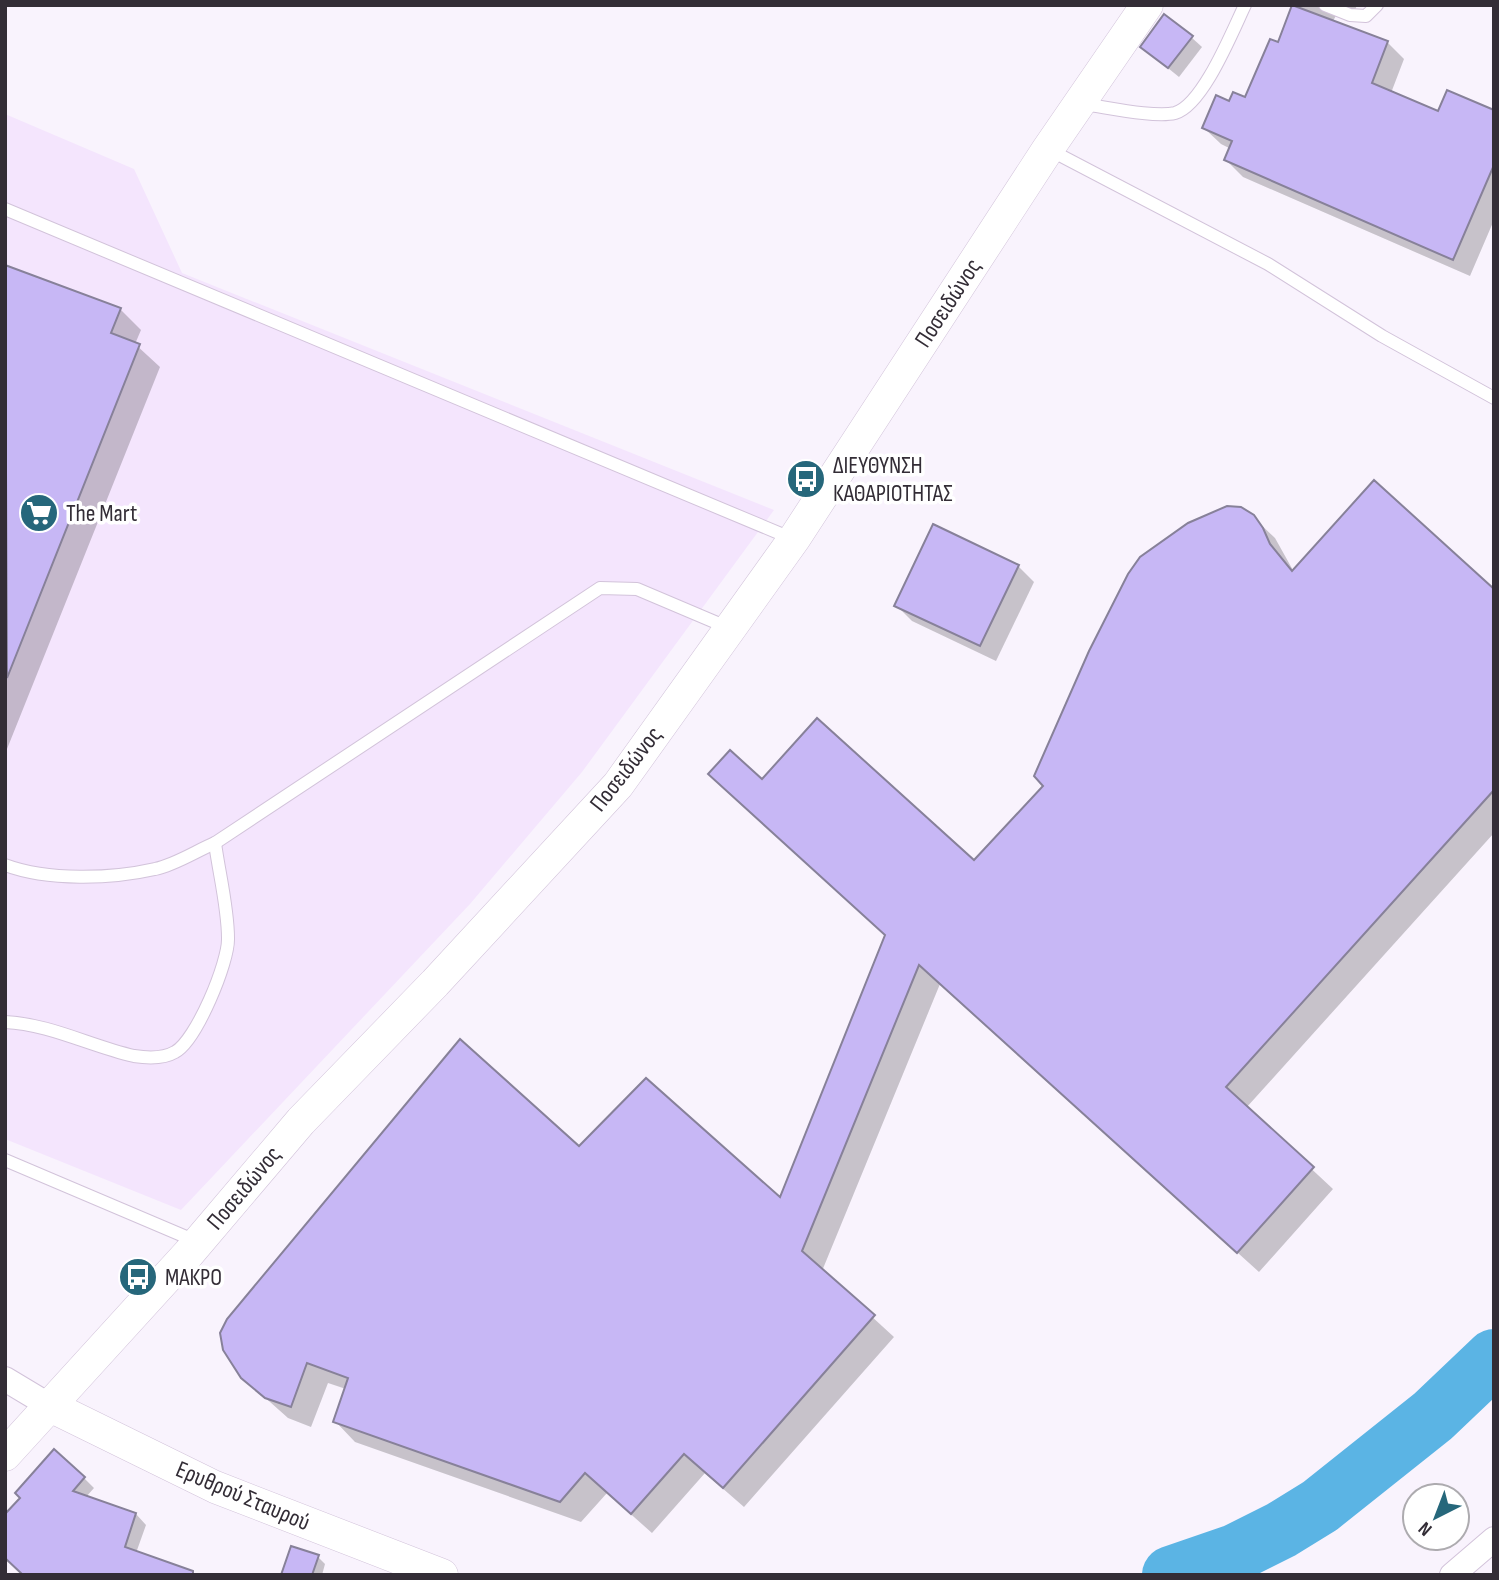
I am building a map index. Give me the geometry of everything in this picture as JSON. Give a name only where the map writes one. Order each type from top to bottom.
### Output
[{"type":"street","name":"Ποσειδώνος","points":[[5,1455],[198,1242],[301,1121],[435,983],[618,785],[794,539],[1048,149],[1147,5]]},
{"type":"street","points":[[5,1379],[50,1406]]},
{"type":"street","name":"Ερυθρού Σταυρού","points":[[50,1406],[215,1487],[442,1575]]},
{"type":"street","points":[[1452,1575],[1494,1539]]},
{"type":"lane","points":[[1080,103],[1161,114],[1177,113],[1202,91],[1245,5]]},
{"type":"lane","points":[[1325,5],[1350,15],[1366,16],[1377,5]]},
{"type":"lane","points":[[1048,149],[1268,264],[1382,335],[1494,398]]},
{"type":"lane","points":[[5,209],[794,539]]},
{"type":"lane","points":[[5,865],[52,876],[98,876],[157,869],[215,843],[600,588],[637,589],[730,628]]},
{"type":"lane","points":[[5,1022],[26,1023],[135,1056],[160,1058],[177,1051],[190,1037],[226,960],[228,938],[215,843]]},
{"type":"lane","points":[[5,1160],[198,1242]]},
{"type":"shaded area","points":[[5,114],[134,169],[182,273],[774,510],[582,772],[470,904],[181,1210],[5,1139]]},
{"type":"building","points":[[1292,5],[1388,41],[1372,83],[1438,111],[1447,90],[1494,110],[1494,165],[1453,260],[1224,160],[1232,141],[1202,128],[1216,95],[1229,101],[1233,92],[1245,97],[1270,39],[1278,42]]},
{"type":"building","points":[[1164,14],[1193,36],[1168,68],[1140,47]]},
{"type":"building","name":"The Mart","points":[[5,265],[121,308],[111,333],[140,344],[7,678]]},
{"type":"building","points":[[1374,480],[1494,589],[1494,790],[1226,1087],[1314,1167],[1237,1253],[919,965],[802,1251],[875,1315],[723,1488],[684,1454],[631,1514],[585,1473],[560,1502],[333,1422],[348,1378],[307,1363],[291,1407],[265,1398],[241,1378],[223,1350],[220,1333],[227,1319],[460,1039],[579,1146],[646,1078],[780,1197],[885,935],[708,774],[730,750],[762,779],[817,718],[974,860],[1043,786],[1034,776],[1089,651],[1128,574],[1140,557],[1188,523],[1227,506],[1241,507],[1254,515],[1270,544],[1292,571]]},
{"type":"building","points":[[933,524],[1019,565],[980,646],[894,606]]},
{"type":"building","points":[[54,1449],[85,1477],[73,1491],[136,1513],[125,1547],[193,1571],[193,1575],[23,1575],[5,1558],[5,1514],[20,1498],[15,1493]]},
{"type":"building","points":[[291,1546],[319,1555],[312,1575],[281,1575]]},
{"type":"waterway","points":[[1171,1575],[1235,1553],[1281,1530],[1320,1506],[1433,1416],[1494,1358]]},
{"type":"place","name":"ΔΙΕΥΘΥΝΣΗ ΚΑΘΑΡΙΟΤΗΤΑΣ","points":[[806,479]]},
{"type":"place","name":"The Mart","points":[[39,513]]},
{"type":"place","name":"ΜΑΚΡΟ","points":[[138,1277]]}]
